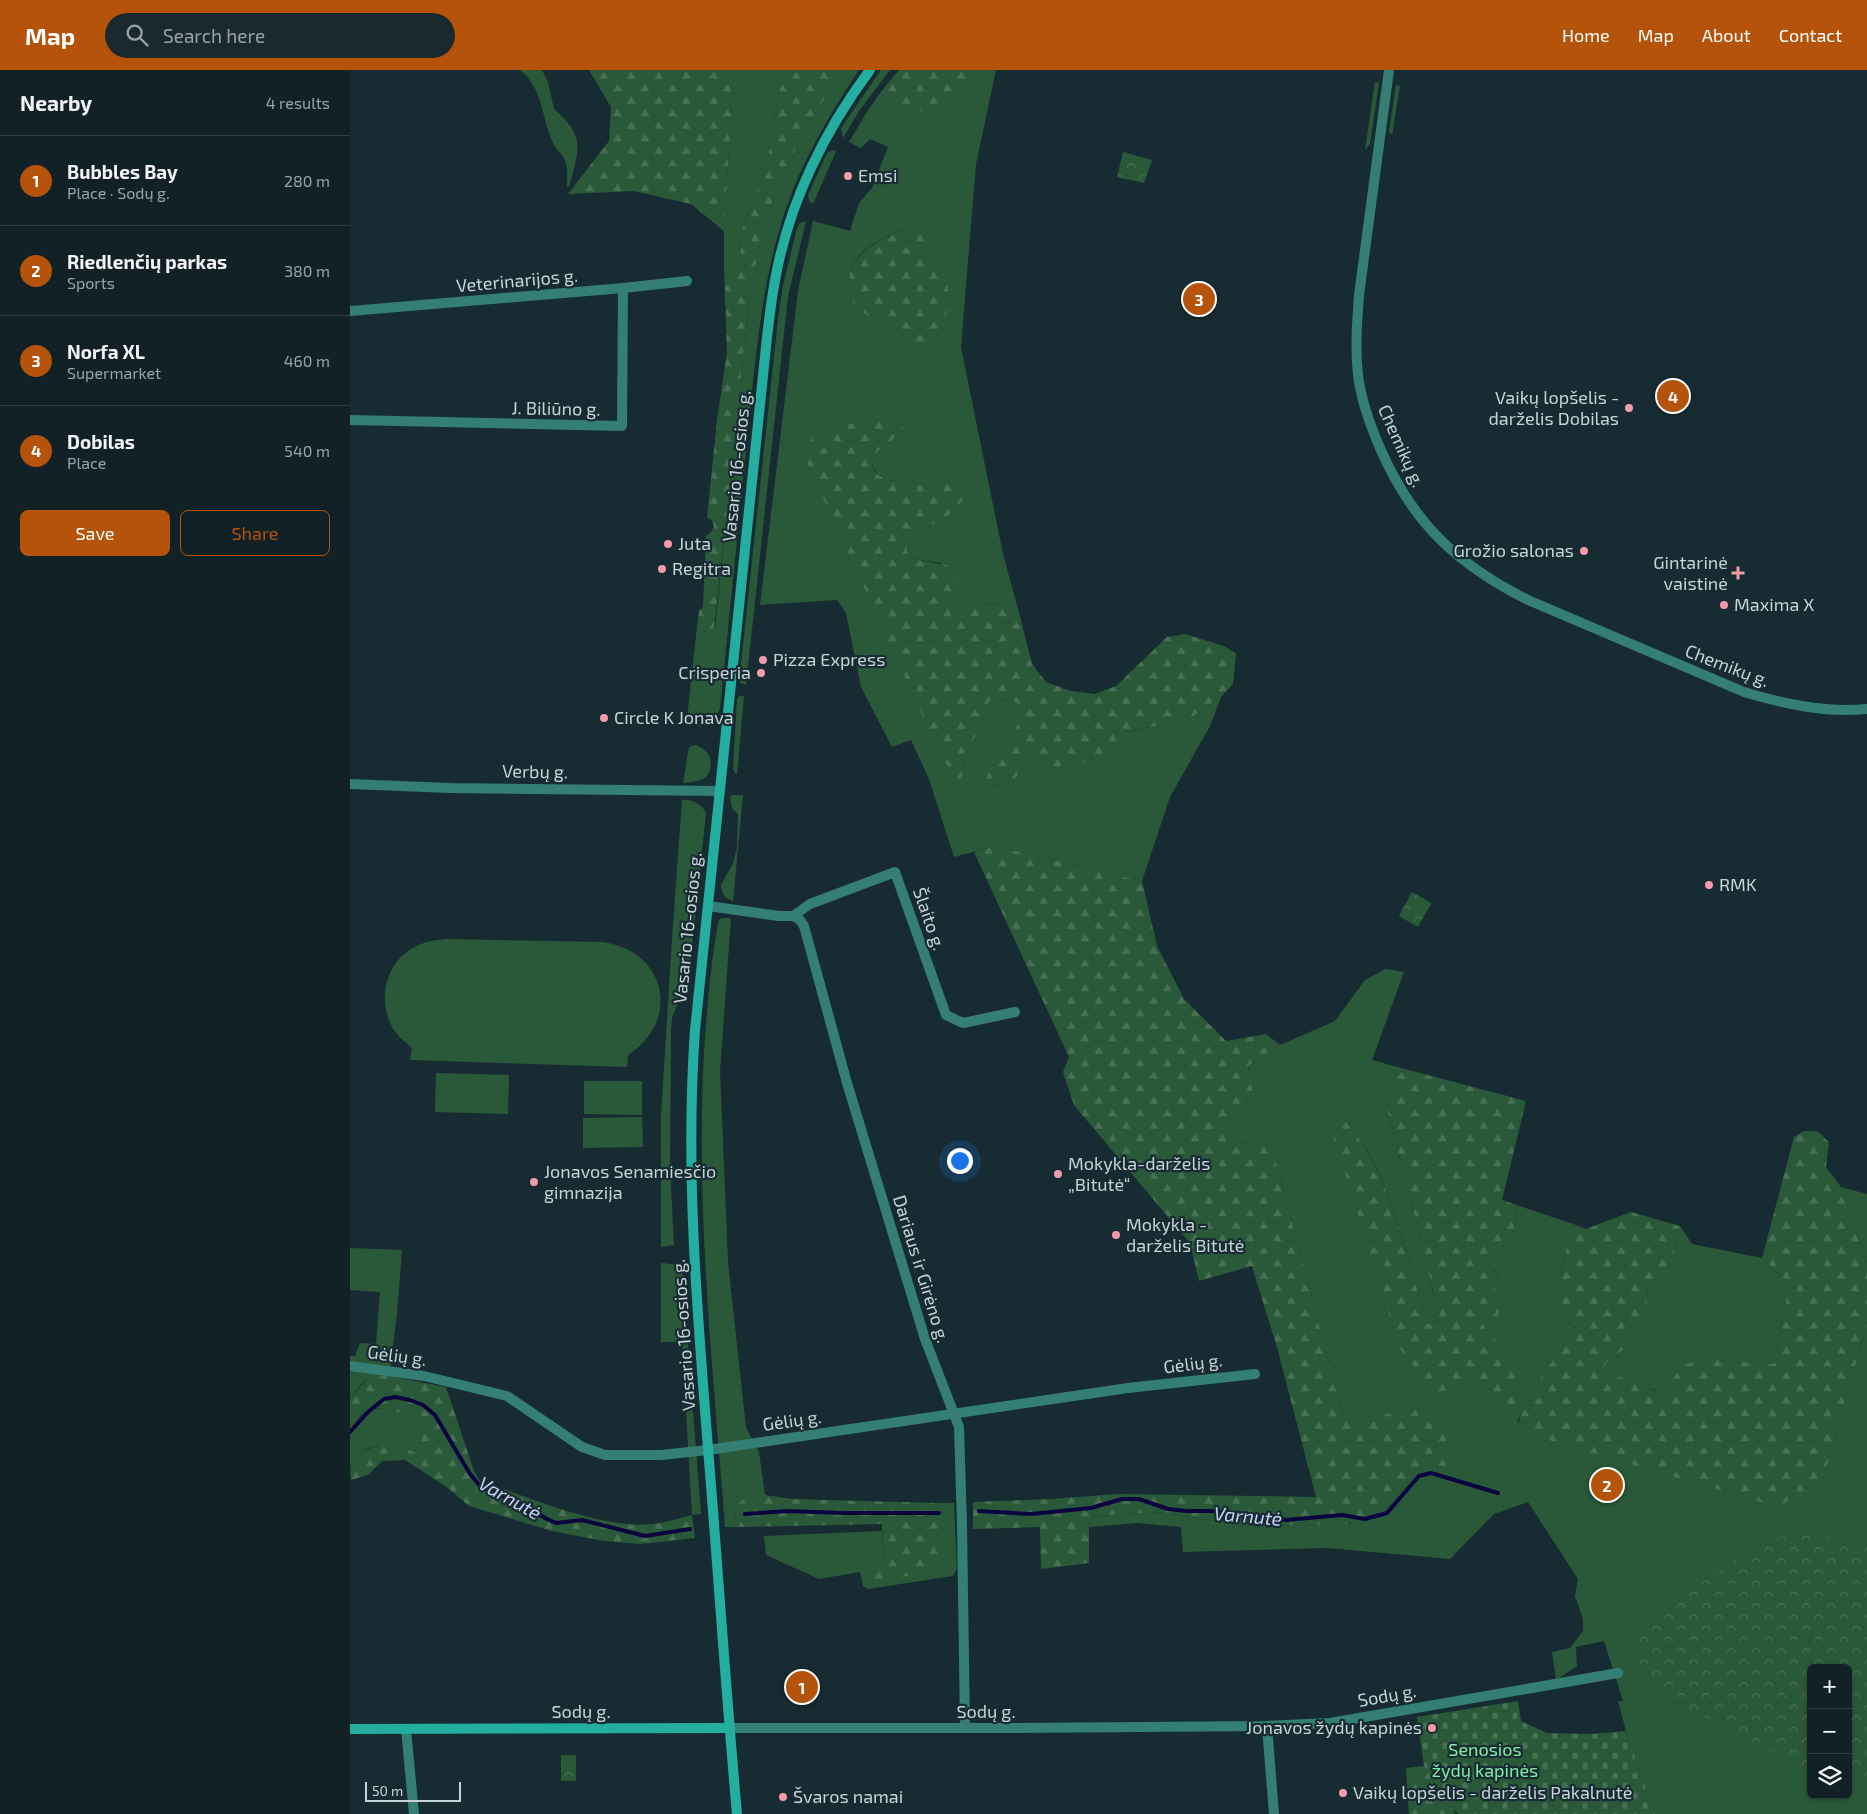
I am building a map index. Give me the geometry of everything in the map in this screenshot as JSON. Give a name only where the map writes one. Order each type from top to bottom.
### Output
[{"type":"main road","name":"Vasario 16-osios g.","points":[[737,1814],[695,1264],[691,1141],[694,1047],[766,347],[776,275],[795,207],[810,170],[840,113],[870,70]]},
{"type":"main road","name":"Sodų g.","points":[[350,1728],[730,1728]]},
{"type":"street","name":"Chemikų g.","points":[[1389,70],[1359,295],[1356,331],[1358,376],[1374,434],[1385,460],[1407,500],[1421,519],[1451,550],[1475,570],[1500,586],[1664,659],[1744,692],[1778,702],[1826,709],[1867,709]]},
{"type":"street","name":"Veterinarijos g.","points":[[350,311],[687,281]]},
{"type":"street","name":"J. Biliūno g.","points":[[350,420],[622,426],[623,288]]},
{"type":"street","name":"Verbų g.","points":[[350,784],[450,788],[720,791]]},
{"type":"street","name":"Šlaito g.","points":[[793,916],[810,904],[895,872],[946,1015],[963,1023],[1015,1012]]},
{"type":"street","points":[[708,906],[779,916],[793,916]]},
{"type":"street","name":"Dariaus ir Girėno g.","points":[[793,916],[800,920],[804,926],[847,1083],[913,1301],[958,1427],[960,1442],[965,1728]]},
{"type":"street","name":"Gėlių g.","points":[[350,1366],[424,1376],[507,1396],[582,1447],[604,1454],[661,1455],[708,1450],[1128,1388],[1255,1374]]},
{"type":"street","name":"Sodų g.","points":[[730,1728],[1268,1726],[1330,1723],[1618,1674]]},
{"type":"street","points":[[1268,1726],[1274,1814]]},
{"type":"street","points":[[406,1729],[414,1814]]},
{"type":"green space","points":[[520,70],[542,70],[548,82],[554,109],[571,127],[575,136],[577,153],[569,187],[567,186],[564,157],[553,143],[534,86]]},
{"type":"green space","points":[[589,70],[734,70],[724,231],[691,204],[633,191],[568,194],[609,141],[611,107]]},
{"type":"green space","points":[[734,70],[783,70],[767,163],[741,232],[740,262],[735,268],[724,268],[724,231]]},
{"type":"green space","points":[[783,70],[843,70],[821,104],[783,176],[757,257],[747,322],[714,630],[709,633],[697,626],[699,611],[703,607],[706,536],[714,527],[712,520],[707,518],[717,420],[727,352],[724,268],[735,268],[740,261],[741,232],[767,163]]},
{"type":"green space","points":[[843,70],[859,70],[836,105],[806,160],[790,198],[775,245],[764,300],[756,356],[720,709],[710,723],[696,726],[687,719],[697,626],[708,633],[715,629],[747,322],[757,257],[783,176],[821,104]]},
{"type":"green space","points":[[881,70],[890,70],[859,111],[843,138],[841,129],[843,125]]},
{"type":"green space","points":[[899,70],[977,70],[951,107],[927,113],[905,107],[880,93]]},
{"type":"green space","points":[[977,70],[996,70],[976,164],[961,347],[1003,554],[1017,605],[943,602],[941,563],[913,559],[907,551],[914,535],[948,516],[948,476],[928,484],[886,480],[874,470],[872,465],[878,451],[905,430],[830,426],[964,773],[963,755],[978,732],[990,700],[1014,701],[1024,710],[1006,748],[990,759],[987,787],[1012,783],[1028,759],[1118,733],[1188,720],[1221,697],[1210,726],[1170,797],[1142,881],[996,846],[954,857],[929,779],[911,740],[892,747],[861,687],[846,613],[837,600],[760,605],[798,291],[813,221],[850,231],[859,203],[872,188],[888,147],[870,139],[861,148],[849,142],[880,93],[905,107],[951,107]],"holes":[[[918,225],[925,231],[927,255],[855,308],[851,291],[850,273],[860,255],[887,236]]]},
{"type":"green space","points":[[1375,82],[1379,83],[1370,144],[1365,150]]},
{"type":"green space","points":[[1396,85],[1400,86],[1392,135],[1389,131]]},
{"type":"green space","points":[[833,150],[836,151],[813,204],[809,201],[808,195],[827,153]]},
{"type":"green space","points":[[1123,152],[1152,160],[1144,183],[1117,177]]},
{"type":"green space","points":[[806,221],[788,296],[746,685],[739,682],[778,319],[782,290],[797,228],[800,223]]},
{"type":"green space","points":[[918,225],[925,231],[927,255],[945,271],[950,302],[936,345],[925,348],[855,308],[850,281],[850,273],[854,263],[869,248],[888,236]]},
{"type":"green space","points":[[883,420],[901,424],[905,430],[878,451],[872,465],[874,471],[886,480],[928,484],[948,475],[961,489],[965,498],[948,516],[914,535],[907,551],[913,559],[957,567],[959,582],[944,602],[1017,605],[1032,664],[1046,682],[1071,691],[1095,694],[1116,686],[1167,637],[1185,634],[1224,646],[1236,654],[1233,684],[1221,697],[1188,720],[1118,733],[1114,750],[1061,770],[1028,759],[1012,783],[986,787],[990,759],[1006,748],[1024,710],[1014,701],[990,700],[978,732],[963,755],[964,773],[956,784],[926,723],[800,448],[830,426]]},
{"type":"green space","points":[[739,696],[744,696],[737,774],[733,769],[737,699]]},
{"type":"green space","points":[[695,745],[704,749],[710,757],[710,768],[708,774],[703,779],[683,783],[689,747]]},
{"type":"green space","points":[[732,795],[743,795],[733,901],[724,895],[721,885],[733,863],[737,848],[738,814],[732,808],[730,797]]},
{"type":"green space","points":[[682,800],[696,802],[706,813],[690,965],[686,982],[672,1018],[671,1031],[670,1167],[674,1245],[661,1247],[661,1117]]},
{"type":"green space","points":[[996,846],[1142,881],[1157,946],[1184,999],[1226,1041],[1266,1034],[1280,1045],[1248,1066],[1255,1086],[1230,1130],[1238,1144],[1270,1138],[1344,1420],[1436,1407],[1452,1459],[1445,1467],[1433,1466],[1419,1469],[1414,1473],[1396,1499],[1370,1523],[1249,1527],[1162,1512],[1091,1516],[1089,1527],[1089,1563],[1041,1569],[1040,1527],[973,1529],[973,1502],[1117,1494],[1316,1497],[1278,1351],[1252,1266],[1199,1281],[1190,1243],[1074,1105],[1063,1072],[1069,1057],[974,852]]},
{"type":"green space","points":[[1412,892],[1431,903],[1418,927],[1399,916]]},
{"type":"green space","points":[[721,918],[731,918],[720,1071],[728,1262],[746,1428],[759,1452],[765,1495],[746,1495],[735,1508],[736,1527],[725,1527],[707,1300],[702,1149],[703,1073],[708,997],[718,922]]},
{"type":"green space","points":[[446,939],[602,942],[624,948],[641,958],[653,972],[659,988],[660,1006],[656,1024],[645,1040],[628,1055],[627,1067],[410,1060],[412,1048],[395,1032],[387,1013],[385,1001],[389,976],[402,956],[412,948],[429,941]]},
{"type":"green space","points":[[1385,969],[1404,972],[1372,1060],[1405,1069],[1393,1080],[1387,1108],[1440,1322],[1428,1324],[1396,1217],[1386,1191],[1375,1165],[1345,1121],[1400,1349],[1482,1380],[1505,1408],[1519,1370],[1481,1322],[1498,1281],[1493,1257],[1513,1235],[1517,1205],[1573,1224],[1553,1302],[1569,1324],[1566,1342],[1540,1378],[1548,1388],[1542,1398],[1529,1401],[1518,1419],[1518,1431],[1822,1483],[1867,1325],[1867,1814],[1655,1814],[1626,1731],[1618,1701],[1623,1701],[1604,1641],[1576,1647],[1577,1666],[1556,1680],[1552,1652],[1570,1648],[1583,1631],[1583,1619],[1575,1596],[1578,1579],[1528,1502],[1494,1514],[1450,1559],[1328,1548],[1183,1552],[1181,1527],[1137,1523],[1089,1527],[1091,1516],[1162,1512],[1249,1527],[1369,1523],[1396,1499],[1414,1473],[1419,1469],[1433,1466],[1445,1467],[1436,1407],[1344,1420],[1270,1138],[1238,1144],[1230,1130],[1255,1086],[1248,1066],[1280,1045],[1335,1021],[1365,980]]},
{"type":"green space","points":[[1405,1069],[1526,1101],[1502,1200],[1517,1205],[1513,1235],[1493,1257],[1498,1281],[1493,1296],[1501,1309],[1496,1318],[1481,1322],[1519,1370],[1522,1399],[1516,1408],[1505,1408],[1482,1380],[1435,1393],[1400,1349],[1333,1135],[1336,1123],[1345,1121],[1361,1142],[1375,1166],[1396,1218],[1428,1324],[1440,1322],[1387,1108],[1393,1080]]},
{"type":"green space","points":[[436,1073],[509,1075],[508,1114],[435,1112]]},
{"type":"green space","points":[[584,1081],[642,1081],[642,1115],[584,1114]]},
{"type":"green space","points":[[642,1117],[643,1147],[583,1148],[583,1118]]},
{"type":"green space","points":[[1804,1131],[1817,1131],[1829,1142],[1826,1167],[1841,1187],[1867,1263],[1867,1325],[1822,1483],[1777,1507],[1518,1431],[1524,1408],[1529,1401],[1542,1398],[1548,1388],[1540,1378],[1566,1342],[1569,1324],[1553,1302],[1573,1224],[1586,1229],[1631,1212],[1680,1226],[1670,1272],[1648,1289],[1645,1317],[1627,1347],[1606,1363],[1604,1374],[1641,1384],[1673,1402],[1674,1377],[1686,1364],[1704,1359],[1774,1364],[1789,1285],[1762,1258],[1794,1137]]},
{"type":"green space","points":[[1841,1187],[1867,1194],[1867,1263]]},
{"type":"green space","points":[[1680,1226],[1692,1244],[1762,1258],[1789,1285],[1774,1365],[1704,1359],[1673,1403],[1653,1389],[1604,1374],[1606,1363],[1627,1347],[1645,1317],[1648,1289],[1670,1272]]},
{"type":"green space","points":[[350,1248],[402,1250],[389,1376],[375,1376],[366,1380],[350,1398],[350,1356],[355,1356],[360,1343],[376,1344],[380,1292],[350,1290]]},
{"type":"green space","points":[[661,1263],[680,1265],[682,1268],[701,1514],[692,1515],[682,1342],[661,1342]]},
{"type":"green space","points":[[375,1375],[446,1387],[474,1471],[480,1481],[571,1512],[608,1521],[643,1525],[692,1515],[695,1538],[641,1544],[604,1541],[552,1531],[469,1506],[448,1488],[405,1460],[382,1461],[368,1475],[351,1480],[350,1468],[353,1461],[366,1450],[388,1444],[398,1445],[414,1452],[422,1438],[420,1431],[408,1418],[400,1413],[381,1408],[372,1408],[365,1411],[350,1429],[350,1398],[368,1378]]},
{"type":"green space","points":[[381,1408],[393,1410],[412,1421],[420,1431],[422,1437],[420,1443],[414,1452],[396,1446],[379,1445],[363,1451],[350,1466],[350,1429],[366,1410]]},
{"type":"green space","points":[[746,1495],[765,1495],[792,1499],[935,1503],[946,1521],[933,1570],[876,1583],[871,1568],[884,1561],[882,1524],[736,1527],[735,1508]]},
{"type":"green space","points":[[935,1503],[954,1503],[957,1569],[953,1576],[868,1589],[863,1586],[860,1572],[819,1579],[766,1555],[764,1536],[882,1531],[884,1561],[876,1582],[946,1521]]},
{"type":"green space","points":[[1803,1534],[1867,1545],[1867,1777],[1852,1778],[1852,1664],[1807,1664],[1807,1767],[1775,1753],[1657,1692],[1644,1681],[1636,1666],[1635,1651],[1637,1642],[1651,1620],[1680,1601],[1732,1560],[1762,1543],[1782,1537]]},
{"type":"green space","name":"Senosios žydų kapinės","points":[[1518,1701],[1521,1721],[1547,1733],[1592,1734],[1626,1731],[1655,1814],[1458,1814],[1424,1766],[1417,1717]]},
{"type":"green space","points":[[561,1755],[576,1755],[576,1781],[561,1781]]},
{"type":"green space","points":[[1424,1766],[1454,1808],[1455,1814],[1409,1814],[1406,1768]]},
{"type":"waterway","name":"Varnutė","points":[[350,1432],[368,1412],[384,1399],[395,1397],[410,1400],[423,1405],[435,1415],[470,1474],[480,1486],[533,1510],[545,1518],[556,1523],[582,1520],[645,1536],[690,1529]]},
{"type":"waterway","name":"Varnutė","points":[[979,1511],[1031,1514],[1091,1508],[1122,1499],[1139,1499],[1168,1509],[1213,1511],[1286,1520],[1342,1515],[1365,1519],[1387,1513],[1419,1476],[1431,1473],[1498,1493]]},
{"type":"waterway","name":"Varnutė","points":[[745,1514],[787,1511],[939,1513]]},
{"type":"place","name":"Emsi","points":[[848,176]]},
{"type":"place","name":"Norfa XL","points":[[1199,299]]},
{"type":"place","name":"Dobilas","points":[[1673,396]]},
{"type":"place","name":"Vaikų lopšelis - darželis Dobilas","points":[[1629,408]]},
{"type":"place","name":"Juta","points":[[668,544]]},
{"type":"place","name":"Grožio salonas","points":[[1584,551]]},
{"type":"place","name":"Regitra","points":[[662,569]]},
{"type":"place","name":"Gintarinė vaistinė","points":[[1738,573]]},
{"type":"place","name":"Maxima X","points":[[1724,605]]},
{"type":"place","name":"Pizza Express","points":[[763,660]]},
{"type":"place","name":"Crisperia","points":[[761,673]]},
{"type":"place","name":"Circle K Jonava","points":[[604,718]]},
{"type":"place","name":"RMK","points":[[1709,885]]},
{"type":"place","name":"Mokykla-darželis „Bitutė“","points":[[1058,1174]]},
{"type":"place","name":"Jonavos Senamiesčio gimnazija","points":[[534,1182]]},
{"type":"place","name":"Mokykla - darželis Bitutė","points":[[1116,1235]]},
{"type":"place","name":"Riedlenčių parkas","points":[[1607,1485]]},
{"type":"place","name":"Bubbles Bay","points":[[802,1687]]},
{"type":"place","name":"Jonavos žydų kapinės","points":[[1432,1728]]},
{"type":"place","name":"Vaikų lopšelis - darželis Pakalnutė","points":[[1343,1793]]},
{"type":"place","name":"Švaros namai","points":[[783,1797]]}]
